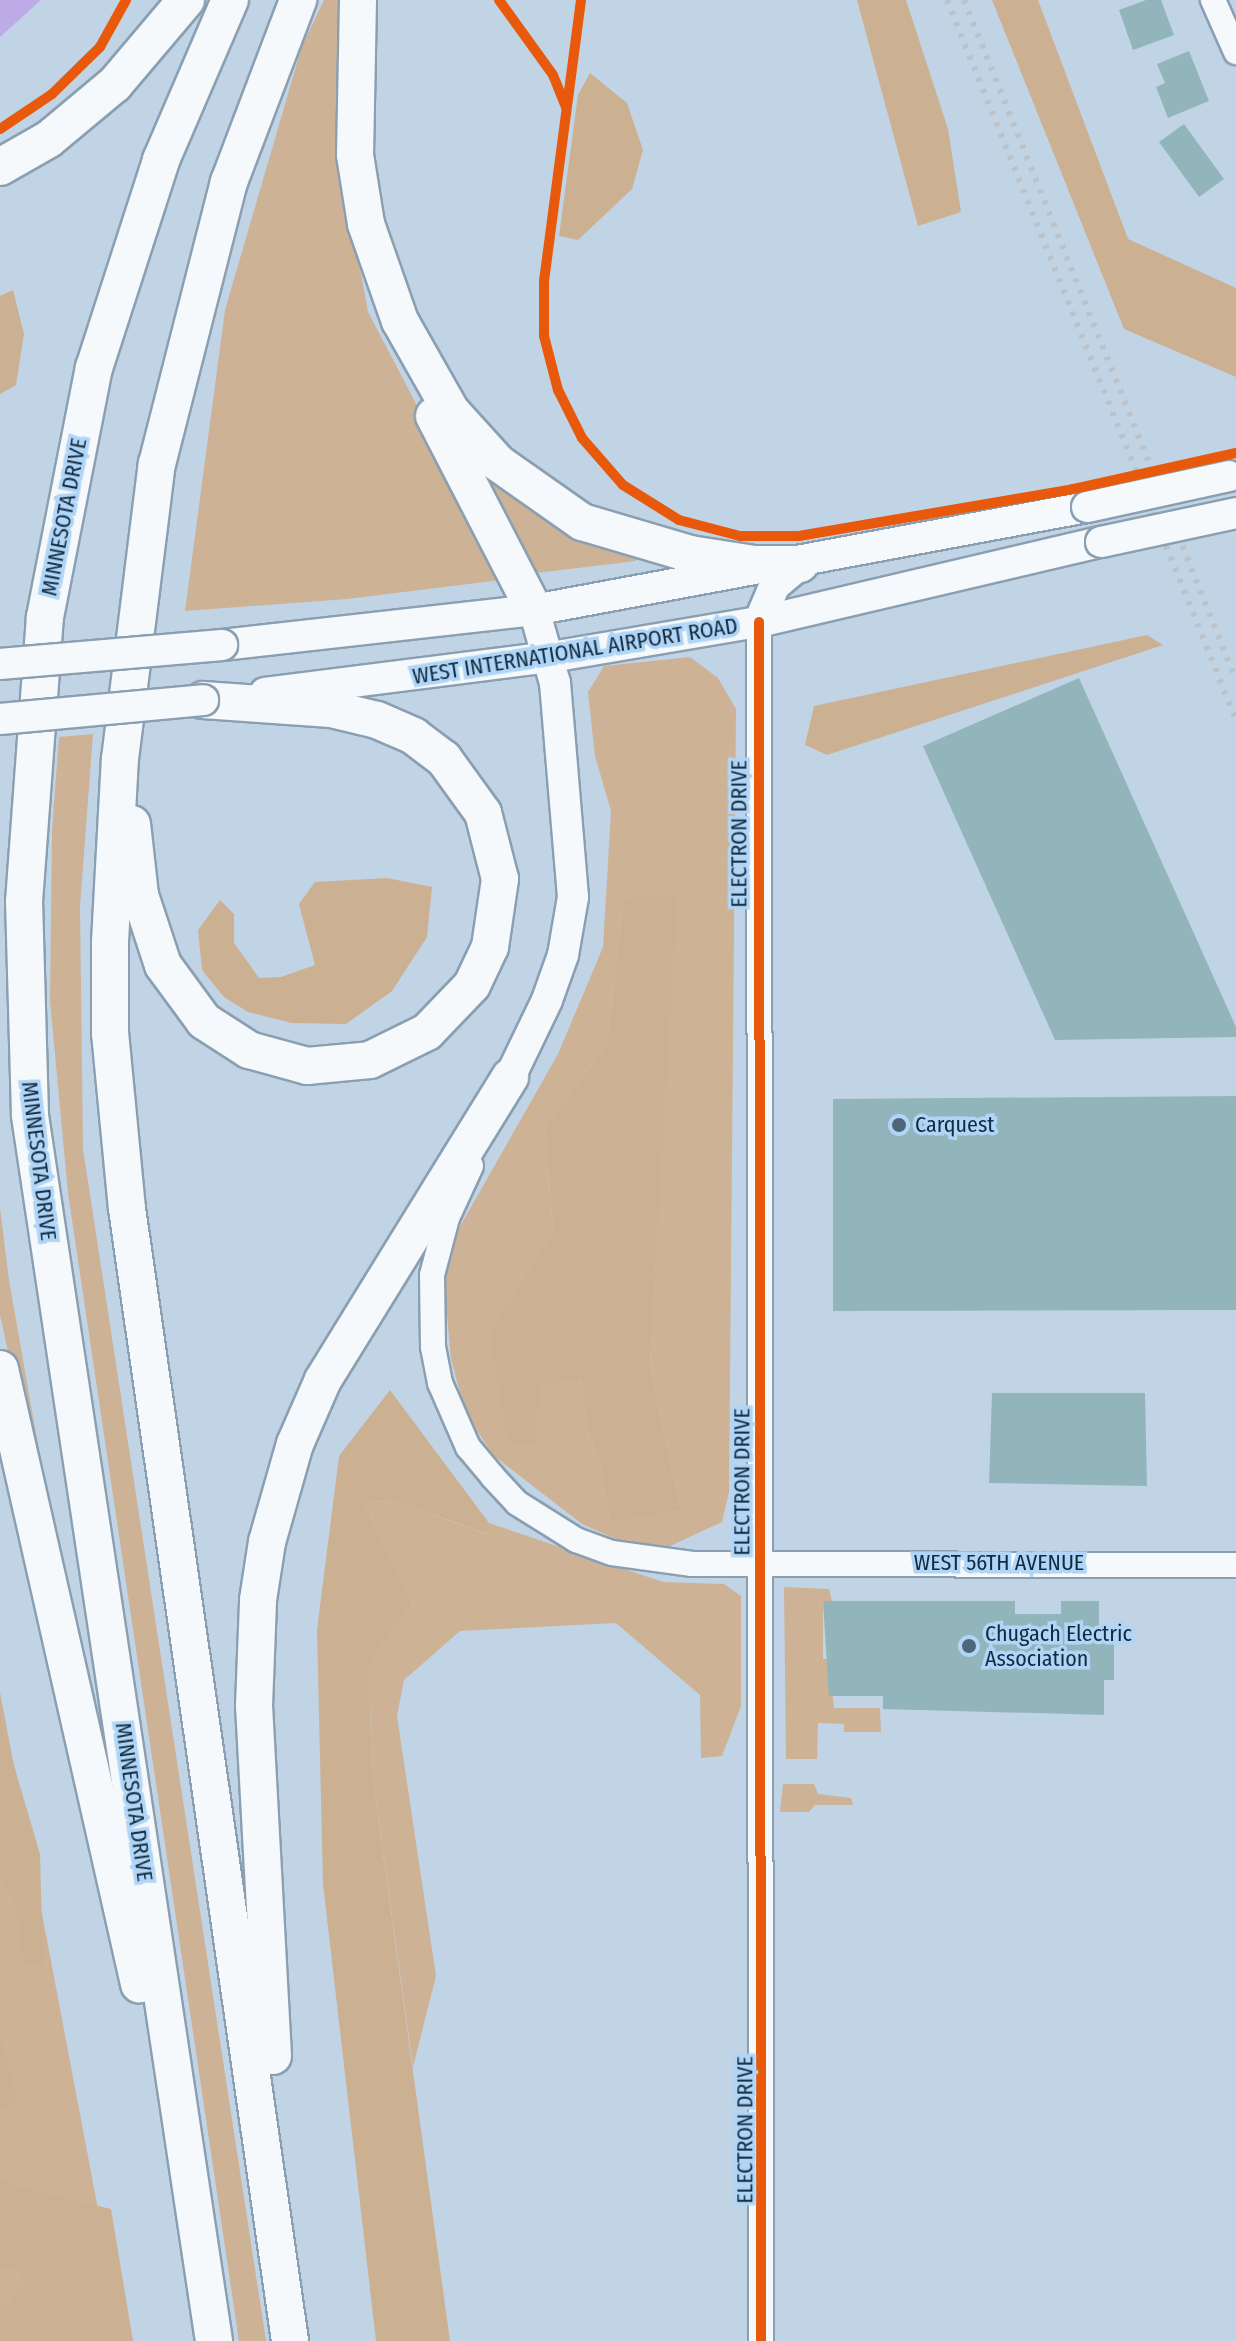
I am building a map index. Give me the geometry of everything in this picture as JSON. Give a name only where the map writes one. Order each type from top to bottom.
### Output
[{"type":"highway","points":[[0,167],[49,139],[115,84],[155,44],[186,0]]},
{"type":"highway","name":"MINNESOTA DRIVE","points":[[213,2341],[27,1082],[26,815],[45,617],[65,502],[94,368],[126,259],[189,88],[230,0]]},
{"type":"highway","points":[[289,2335],[117,1125],[110,928],[124,722],[148,516],[183,347],[229,182],[298,0]]},
{"type":"highway","points":[[358,0],[355,155],[376,257],[378,290],[389,326],[534,610]]},
{"type":"highway","points":[[376,257],[400,321],[451,411],[477,443],[530,489],[582,522],[654,547],[754,564],[800,564]]},
{"type":"highway","points":[[124,722],[140,895],[148,930],[180,994],[225,1038],[276,1060],[338,1066],[403,1048],[453,1010],[490,947],[500,879],[483,813],[444,759],[414,736],[377,720],[331,709],[203,700]]},
{"type":"highway","points":[[0,952],[27,1082]]},
{"type":"highway","points":[[289,2335],[254,1706],[258,1600],[267,1542],[295,1444],[323,1380],[510,1077]]},
{"type":"highway","points":[[0,1369],[124,1918],[213,2341]]},
{"type":"main road","points":[[0,664],[222,645],[534,610],[800,564],[1232,475]]},
{"type":"main road","name":"WEST INTERNATIONAL AIRPORT ROAD","points":[[0,719],[203,700],[551,657],[759,622],[1236,513]]},
{"type":"main road","points":[[759,622],[774,586],[800,564]]},
{"type":"main road","points":[[510,1077],[551,989],[573,897],[571,831],[551,657],[534,610]]},
{"type":"street","points":[[1213,0],[1236,52]]},
{"type":"street","name":"ELECTRON DRIVE","points":[[759,622],[761,2341]]},
{"type":"street","name":"WEST 56TH AVENUE","points":[[510,1077],[447,1218],[432,1275],[433,1347],[440,1383],[468,1447],[517,1503],[576,1540],[660,1563],[1236,1565]]},
{"type":"shaded area","points":[[0,0],[41,0],[0,37]]},
{"type":"shaded area","points":[[324,0],[348,0],[349,208],[368,312],[456,480],[501,580],[347,599],[185,611],[225,310],[302,46]]},
{"type":"shaded area","points":[[857,0],[906,0],[948,129],[961,212],[918,226]]},
{"type":"shaded area","points":[[992,0],[1038,0],[1128,239],[1236,288],[1236,377],[1124,329]]},
{"type":"shaded area","points":[[590,73],[627,103],[643,150],[632,189],[578,240],[559,236],[578,95]]},
{"type":"shaded area","points":[[13,290],[24,334],[16,385],[0,394],[0,296]]},
{"type":"shaded area","points":[[475,460],[636,553],[636,561],[536,573]]},
{"type":"shaded area","points":[[1147,635],[1163,645],[827,755],[805,745],[814,706]]},
{"type":"shaded area","points":[[690,657],[718,678],[736,709],[729,1492],[722,1522],[668,1547],[625,1543],[582,1524],[493,1455],[466,1414],[451,1359],[442,1258],[558,1054],[603,947],[611,811],[595,756],[588,692],[604,666]],"holes":[[[676,895],[650,1365],[681,1511],[610,1520],[600,1463],[587,1429],[581,1379],[540,1387],[489,1332],[553,1230],[545,1127],[607,1044],[623,900]]]},
{"type":"shaded area","points":[[93,734],[80,906],[83,1149],[266,2341],[239,2341],[68,1193],[50,1001],[52,830],[59,737]]},
{"type":"shaded area","points":[[387,878],[432,887],[427,937],[392,991],[346,1024],[292,1023],[248,1012],[224,997],[202,970],[198,930],[220,900],[234,914],[234,943],[259,978],[281,977],[315,965],[299,904],[315,882]]},
{"type":"shaded area","points":[[642,895],[677,895],[650,1365],[681,1511],[610,1521],[600,1463],[587,1429],[581,1379],[540,1387],[534,1444],[508,1443],[489,1332],[553,1230],[545,1127],[607,1044],[623,900]]},
{"type":"shaded area","points":[[0,1208],[9,1280],[75,1656],[0,1315]]},
{"type":"shaded area","points":[[390,1390],[489,1523],[487,1534],[391,1499],[365,1504],[413,1603],[369,1665],[372,1773],[450,2341],[376,2341],[323,1884],[317,1630],[339,1456]]},
{"type":"shaded area","points":[[391,1499],[486,1534],[489,1523],[663,1582],[724,1584],[741,1596],[741,1706],[722,1756],[701,1758],[700,1695],[616,1623],[460,1631],[404,1680],[397,1716],[436,1976],[413,2067],[372,1773],[369,1665],[413,1603],[365,1504]]},
{"type":"shaded area","points":[[784,1587],[829,1589],[832,1601],[823,1601],[823,1659],[829,1659],[834,1708],[880,1708],[881,1732],[844,1732],[844,1724],[818,1723],[817,1759],[786,1759]]},
{"type":"shaded area","points":[[0,1692],[123,2341],[0,2341]]},
{"type":"shaded area","points":[[0,1718],[40,1854],[43,1966],[24,1962],[14,1898],[0,1878]]},
{"type":"shaded area","points":[[783,1784],[814,1784],[818,1794],[851,1798],[853,1805],[815,1805],[809,1812],[780,1812]]},
{"type":"shaded area","points":[[0,2036],[17,2101],[0,2111]]},
{"type":"shaded area","points":[[0,2177],[16,2186],[111,2209],[133,2341],[0,2341],[0,2307],[10,2303],[24,2282],[20,2269],[0,2268]]},
{"type":"building","points":[[1146,0],[1161,0],[1174,35],[1133,50],[1119,10]]},
{"type":"building","points":[[1189,51],[1209,101],[1168,118],[1156,87],[1165,83],[1157,64]]},
{"type":"building","points":[[1184,124],[1224,179],[1199,197],[1159,142]]},
{"type":"building","points":[[1079,678],[1236,1027],[1236,1037],[1055,1040],[923,746]]},
{"type":"building","points":[[1236,1096],[1236,1310],[833,1311],[833,1099]]},
{"type":"building","points":[[992,1393],[1145,1393],[1147,1486],[989,1483]]},
{"type":"building","name":"Chugach Electric Association","points":[[823,1601],[1015,1601],[1015,1614],[1061,1614],[1061,1601],[1099,1601],[1099,1633],[1114,1633],[1114,1680],[1104,1680],[1104,1715],[883,1709],[883,1696],[829,1696]]},
{"type":"railway","points":[[947,0],[1236,720]]},
{"type":"railway","points":[[964,0],[1236,680]]},
{"type":"cycle path","points":[[0,129],[52,94],[100,47],[126,0]]},
{"type":"cycle path","points":[[499,0],[553,75],[566,108]]},
{"type":"cycle path","points":[[581,0],[544,281],[544,336],[558,390],[582,438],[623,485],[679,520],[740,536],[799,536],[1073,489],[1236,453]]},
{"type":"cycle path","points":[[759,622],[761,2341]]},
{"type":"place","name":"Carquest","points":[[899,1125]]},
{"type":"place","name":"Chugach Electric Association","points":[[969,1646]]}]
